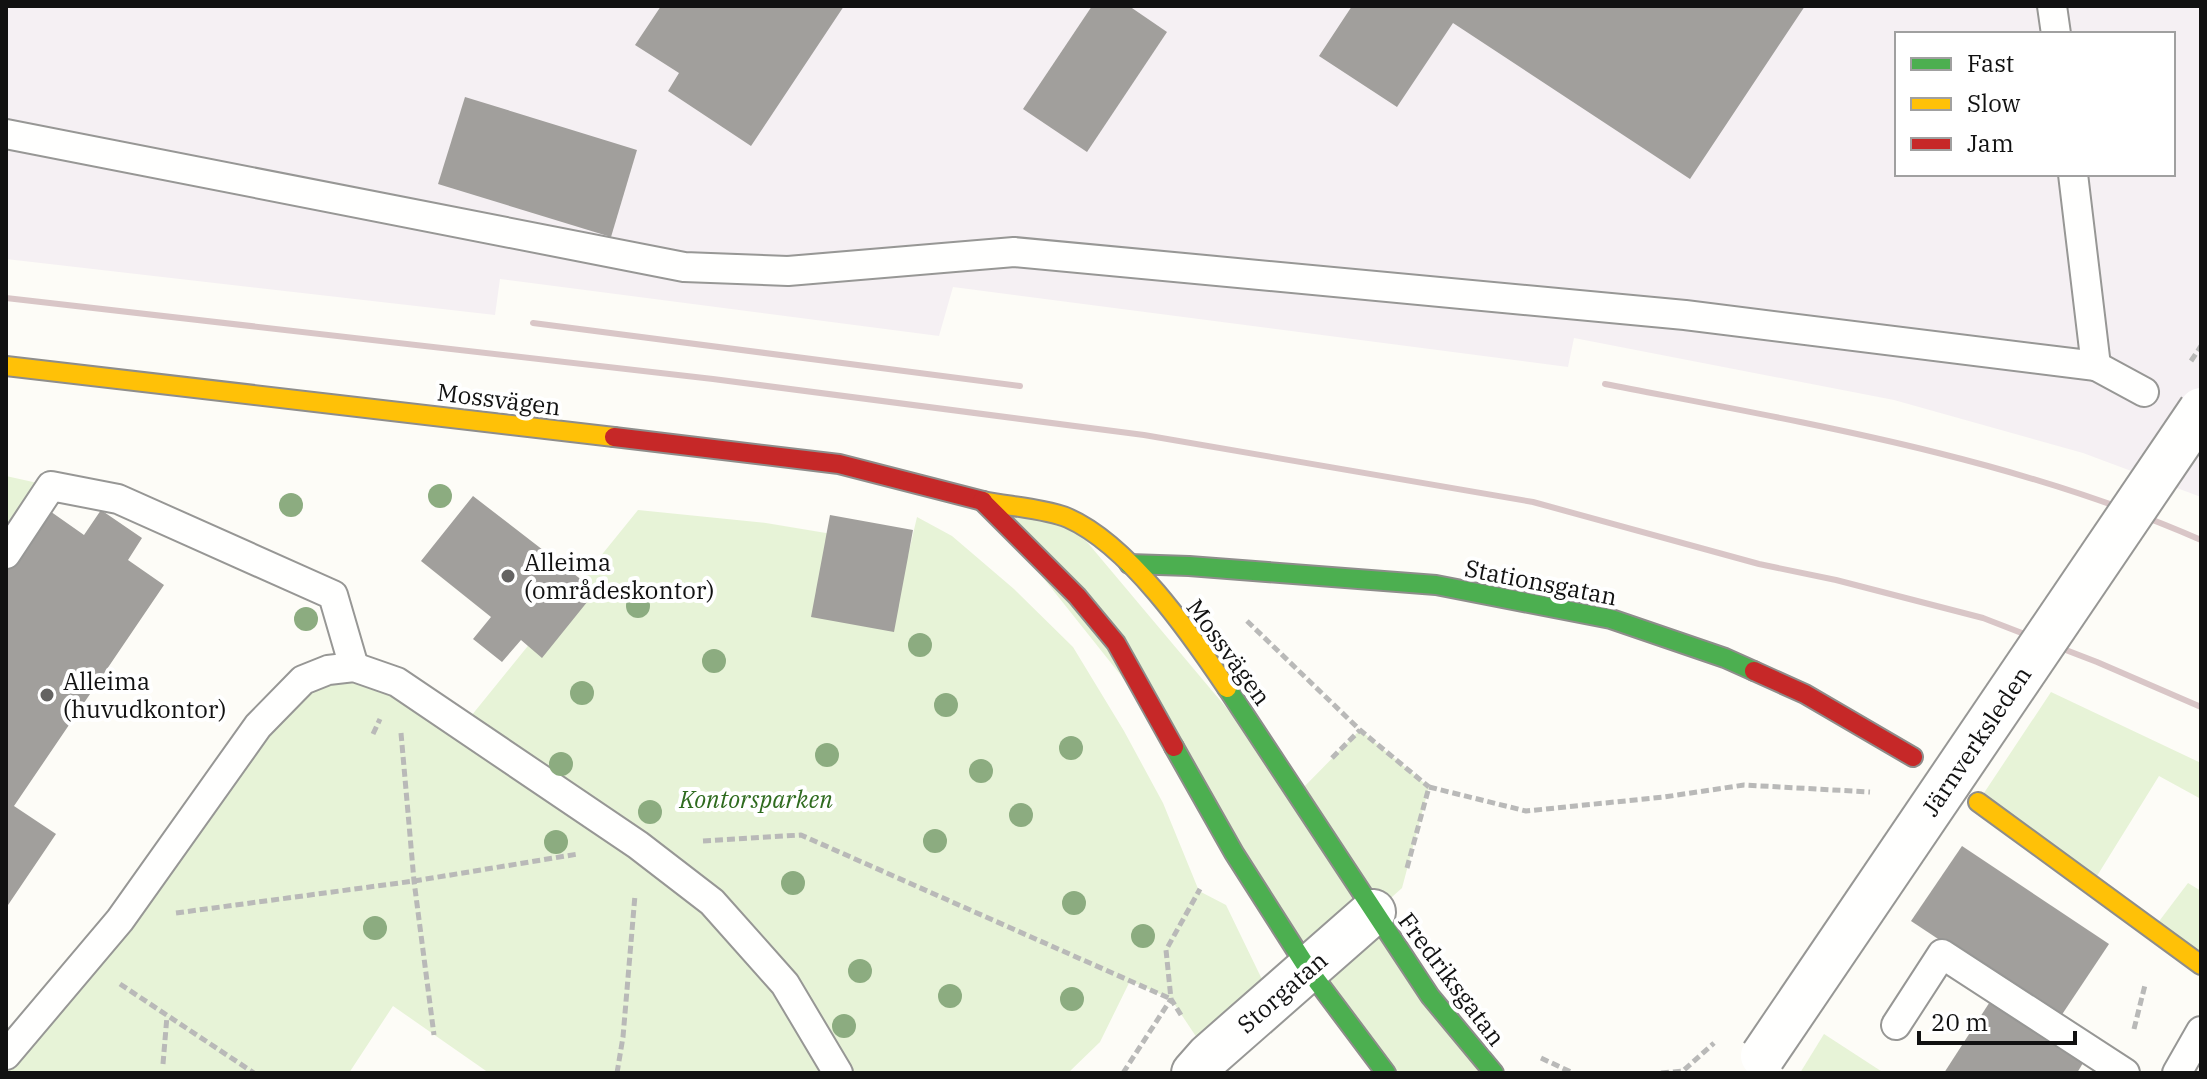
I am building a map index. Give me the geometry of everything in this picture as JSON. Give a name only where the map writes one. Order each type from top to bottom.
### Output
[{"type":"street","name":"Mossvägen","points":[[6,366],[839,464],[982,501],[1066,517],[1113,545],[1196,641],[1373,912]]},
{"type":"street","name":"Järnverksleden","points":[[1758,1065],[2201,410]]},
{"type":"street","points":[[982,501],[1077,596],[1116,643],[1234,853],[1308,969],[1386,1073]]},
{"type":"street","name":"Stationsgatan","points":[[1129,564],[1436,585],[1611,619],[1725,658],[1805,694],[1913,757]]},
{"type":"street","points":[[1978,802],[2201,965]]},
{"type":"street","name":"Storgatan","points":[[1194,1073],[1209,1056],[1373,912]]},
{"type":"street","name":"Fredriksgatan","points":[[1373,912],[1430,996],[1494,1073]]},
{"type":"lane","points":[[2052,6],[2056,32]]},
{"type":"lane","points":[[6,134],[684,267],[788,271],[1014,252],[1685,315],[2096,366],[2144,392]]},
{"type":"lane","points":[[2073,176],[2096,366]]},
{"type":"lane","points":[[6,554],[51,486],[118,499],[333,595],[354,667]]},
{"type":"lane","points":[[6,1055],[120,920],[258,726],[303,680],[328,670],[354,667],[397,682],[638,845],[712,902],[785,984],[838,1073]]},
{"type":"lane","points":[[1896,1025],[1942,954],[2124,1072]]},
{"type":"lane","points":[[2177,1073],[2201,1031]]},
{"type":"path","points":[[397,682],[414,881],[434,1035]]},
{"type":"path","points":[[1360,730],[1429,787],[1526,811],[1664,797],[1744,785],[1875,792]]},
{"type":"path","points":[[1405,873],[1429,787]]},
{"type":"path","points":[[617,1073],[623,1037],[638,845]]},
{"type":"path","points":[[1193,876],[1199,891]]},
{"type":"path","points":[[86,961],[254,1073]]},
{"type":"path","points":[[2124,1072],[2147,979]]},
{"type":"path","points":[[1123,1073],[1171,999]]},
{"type":"path","points":[[163,1064],[167,1016]]},
{"type":"path","points":[[1535,1055],[1573,1073]]},
{"type":"path","points":[[1661,1073],[1686,1073]]},
{"type":"shaded area","points":[[6,6],[2201,6],[2201,497],[2083,453],[1894,400],[1574,338],[1568,367],[953,287],[939,336],[500,279],[495,315],[6,259]]},
{"type":"green space","points":[[6,476],[51,486],[6,554]]},
{"type":"green space","points":[[982,501],[1066,517],[1298,793],[1360,730],[1429,787],[1402,888],[1374,913],[1494,1073],[1386,1073],[1174,742]]},
{"type":"green space","name":"Kontorsparken","points":[[638,510],[766,523],[910,547],[917,517],[952,536],[1014,589],[1073,647],[1163,803],[1199,891],[1226,905],[1272,1000],[1209,1056],[1171,999],[1130,981],[1100,1042],[1068,1073],[489,1073],[393,1006],[349,1073],[6,1073],[6,1055],[303,680],[354,667],[463,726]]},
{"type":"green space","points":[[2051,692],[2201,763],[2201,799],[2159,776],[2092,884],[1978,802]]},
{"type":"green space","points":[[2188,883],[2201,891],[2201,965],[2154,928]]},
{"type":"green space","points":[[1824,1034],[1884,1073],[1800,1073]]},
{"type":"building","points":[[661,6],[844,6],[751,146],[668,91],[679,73],[635,45]]},
{"type":"building","points":[[1092,6],[1129,6],[1167,32],[1087,152],[1023,109]]},
{"type":"building","points":[[1352,6],[1805,6],[1690,179],[1453,23],[1397,107],[1319,56]]},
{"type":"building","points":[[465,97],[637,150],[611,237],[438,184]]},
{"type":"building","name":"Alleima (områdeskontor)","points":[[473,496],[596,591],[542,658],[521,640],[502,662],[473,639],[491,617],[421,561]]},
{"type":"building","name":"Alleima (huvudkontor)","points":[[47,509],[84,535],[101,510],[142,538],[128,560],[164,585],[14,806],[56,834],[6,908],[6,569]]},
{"type":"building","points":[[830,515],[913,530],[894,632],[811,617]]},
{"type":"building","points":[[1962,846],[2109,944],[2059,1019],[1911,921]]},
{"type":"building","points":[[1993,997],[2086,1058],[2077,1073],[1944,1073]]},
{"type":"railway","points":[[6,298],[713,379],[1144,435],[1533,502],[1759,564],[1836,580],[1983,618],[2201,707]]},
{"type":"railway","points":[[533,323],[1020,386]]},
{"type":"railway","points":[[1605,384],[1832,429],[1982,464],[2129,511],[2201,540]]},
{"type":"traffic: fast","points":[[1129,564],[1436,585],[1611,619],[1754,671]]},
{"type":"traffic: fast","points":[[1227,688],[1430,996],[1494,1073]]},
{"type":"traffic: fast","points":[[1174,747],[1234,853],[1308,969],[1386,1073]]},
{"type":"traffic: slow","points":[[6,366],[614,437]]},
{"type":"traffic: slow","points":[[983,501],[1059,515],[1091,531],[1113,548],[1156,592],[1227,688]]},
{"type":"traffic: slow","points":[[1978,802],[2201,965]]},
{"type":"traffic: jam","points":[[614,437],[839,464],[983,501]]},
{"type":"traffic: jam","points":[[982,501],[1077,596],[1116,643],[1174,747]]},
{"type":"traffic: jam","points":[[1754,671],[1805,694],[1913,757]]},
{"type":"place","name":"Alleima (områdeskontor)","points":[[508,576]]},
{"type":"place","name":"Alleima (huvudkontor)","points":[[47,695]]}]
